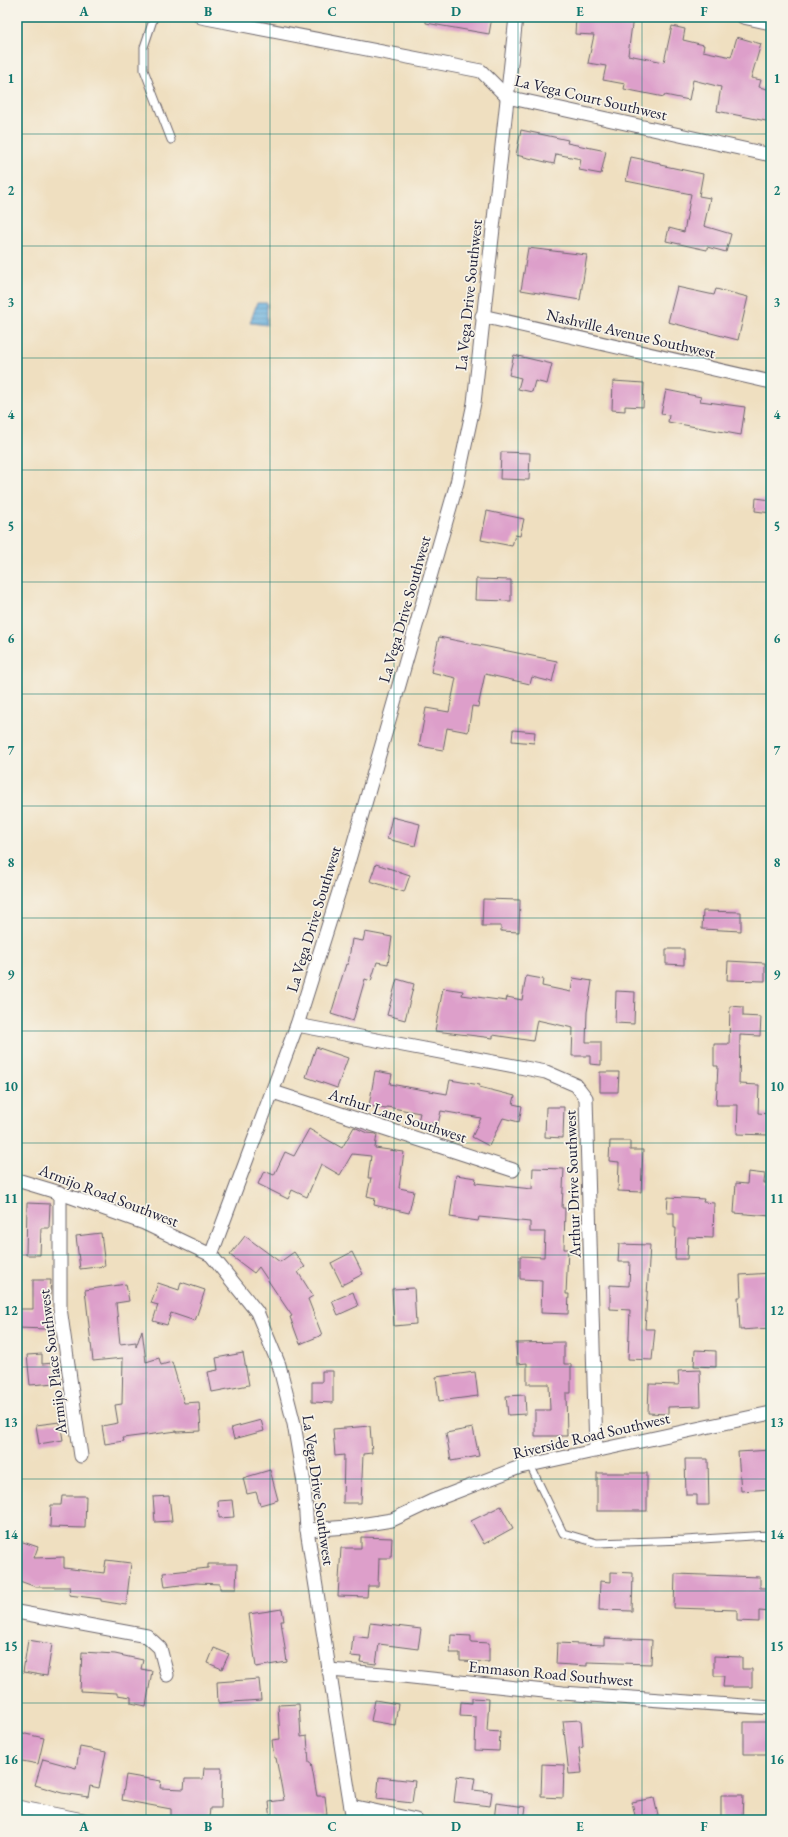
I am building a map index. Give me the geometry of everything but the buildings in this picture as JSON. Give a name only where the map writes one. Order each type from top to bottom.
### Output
[{"type":"street","name":"La Vega Court Southwest","points":[[200,17],[481,71],[507,97],[771,155]]},
{"type":"street","name":"La Vega Drive Southwest","points":[[353,1820],[307,1530],[304,1483],[294,1424],[279,1365],[257,1312],[211,1255],[297,1025],[348,863],[457,483],[474,403],[482,316],[516,17]]},
{"type":"street","points":[[743,17],[771,24]]},
{"type":"street","name":"Nashville Avenue Southwest","points":[[482,316],[771,382]]},
{"type":"street","name":"Arthur Drive Southwest","points":[[297,1025],[546,1072],[576,1085],[586,1098],[596,1451]]},
{"type":"street","name":"Arthur Lane Southwest","points":[[273,1092],[513,1170]]},
{"type":"street","name":"Armijo Road Southwest","points":[[17,1180],[60,1193],[144,1223],[211,1255]]},
{"type":"street","name":"Armijo Place Southwest","points":[[60,1193],[60,1308],[81,1456]]},
{"type":"street","name":"Riverside Road Southwest","points":[[307,1530],[348,1528],[392,1520],[432,1501],[520,1467],[771,1413]]},
{"type":"street","points":[[17,1612],[148,1636],[160,1648],[167,1675]]},
{"type":"street","name":"Emmason Road Southwest","points":[[328,1670],[384,1674],[563,1693],[771,1708]]},
{"type":"street","points":[[351,1806],[416,1820]]},
{"type":"street","points":[[17,1807],[83,1820]]},
{"type":"lane","points":[[154,17],[144,47],[144,70],[171,140]]},
{"type":"lane","points":[[530,1465],[563,1533],[597,1543],[771,1535]]},
{"type":"water","points":[[257,303],[267,303],[267,325],[250,323]]}]
